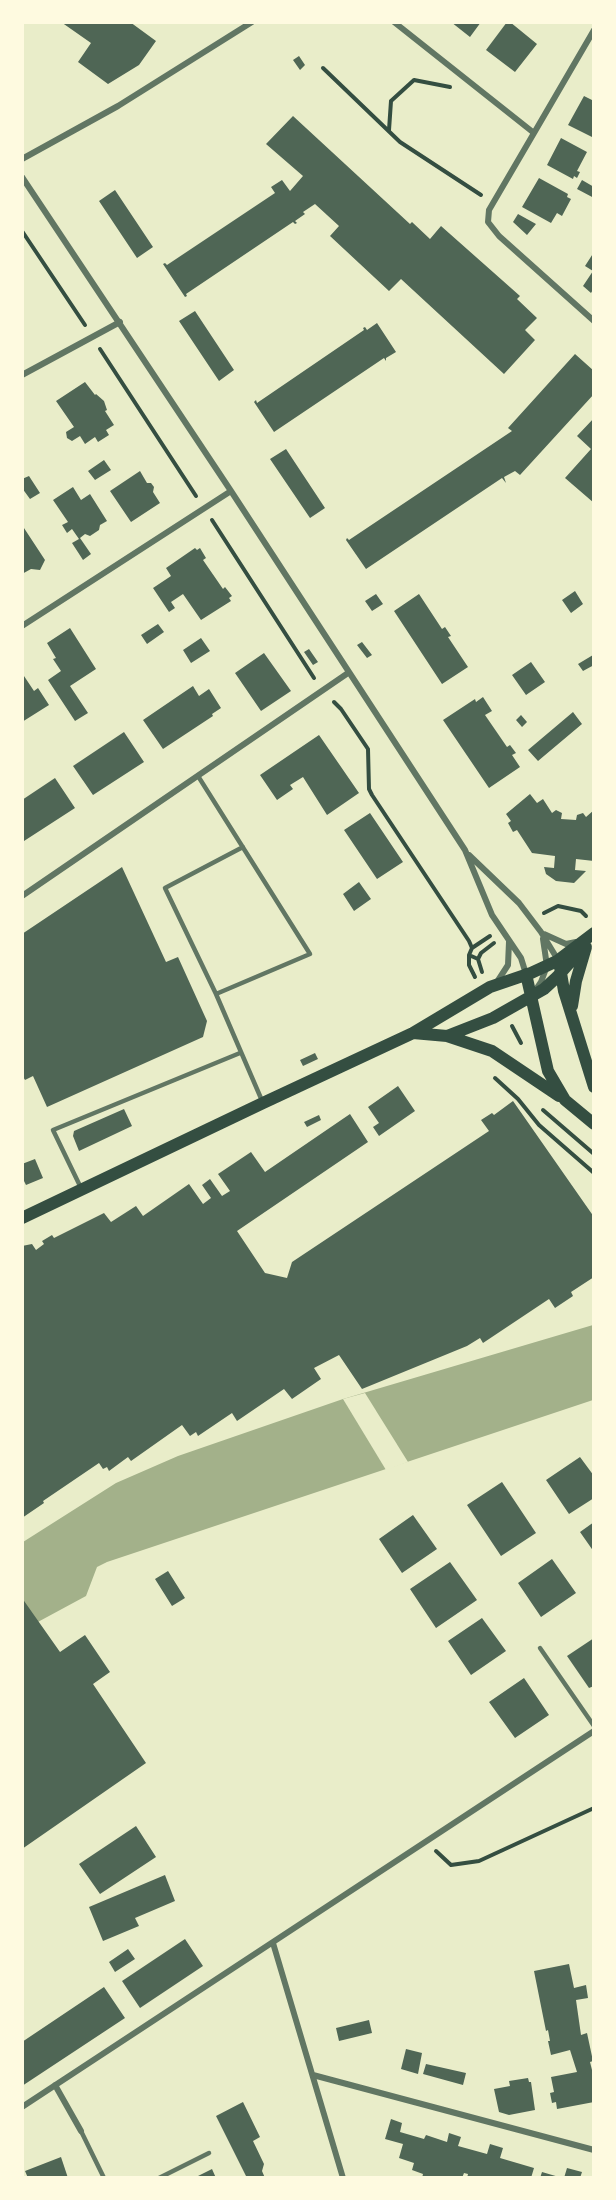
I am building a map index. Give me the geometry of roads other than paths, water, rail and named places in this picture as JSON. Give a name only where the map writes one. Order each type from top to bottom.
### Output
[{"type":"main road","points":[[447,1036],[493,1018],[531,997],[545,974],[594,933]]},
{"type":"main road","points":[[571,1013],[579,972],[587,946],[594,933]]},
{"type":"main road","points":[[22,1218],[413,1034],[486,989],[545,974]]},
{"type":"main road","points":[[545,974],[564,991],[594,1087]]},
{"type":"main road","points":[[545,974],[531,997],[548,1071],[565,1100]]},
{"type":"main road","points":[[538,1030],[545,974]]},
{"type":"main road","points":[[413,1034],[447,1036],[492,1051],[565,1100],[594,1124]]},
{"type":"street","points":[[22,159],[118,106],[252,22]]},
{"type":"street","points":[[394,22],[534,133]]},
{"type":"street","points":[[593,320],[499,236],[488,222],[489,210],[594,30]]},
{"type":"street","points":[[22,177],[120,322],[465,850],[485,900],[508,939],[521,958],[545,974]]},
{"type":"street","points":[[22,375],[120,322]]},
{"type":"street","points":[[22,626],[231,491]]},
{"type":"street","points":[[23,896],[348,672]]},
{"type":"street","points":[[465,850],[519,903],[541,932],[555,941],[566,944],[575,943],[594,933]]},
{"type":"street","points":[[541,932],[545,974]]},
{"type":"street","points":[[541,932],[545,947],[545,974]]},
{"type":"street","points":[[486,989],[501,978],[508,965],[510,950],[508,939]]},
{"type":"street","points":[[22,2107],[594,1731]]},
{"type":"street","points":[[273,1943],[343,2178]]},
{"type":"street","points":[[313,2075],[594,2150]]},
{"type":"street","points":[[55,2085],[81,2132]]},
{"type":"lane","points":[[198,776],[310,954],[216,994]]},
{"type":"lane","points":[[243,847],[165,888],[216,994],[263,1103]]},
{"type":"lane","points":[[82,1190],[53,1130],[240,1053]]},
{"type":"lane","points":[[540,1648],[594,1726]]},
{"type":"lane","points":[[81,2132],[104,2178]]},
{"type":"lane","points":[[159,2178],[209,2153]]}]
